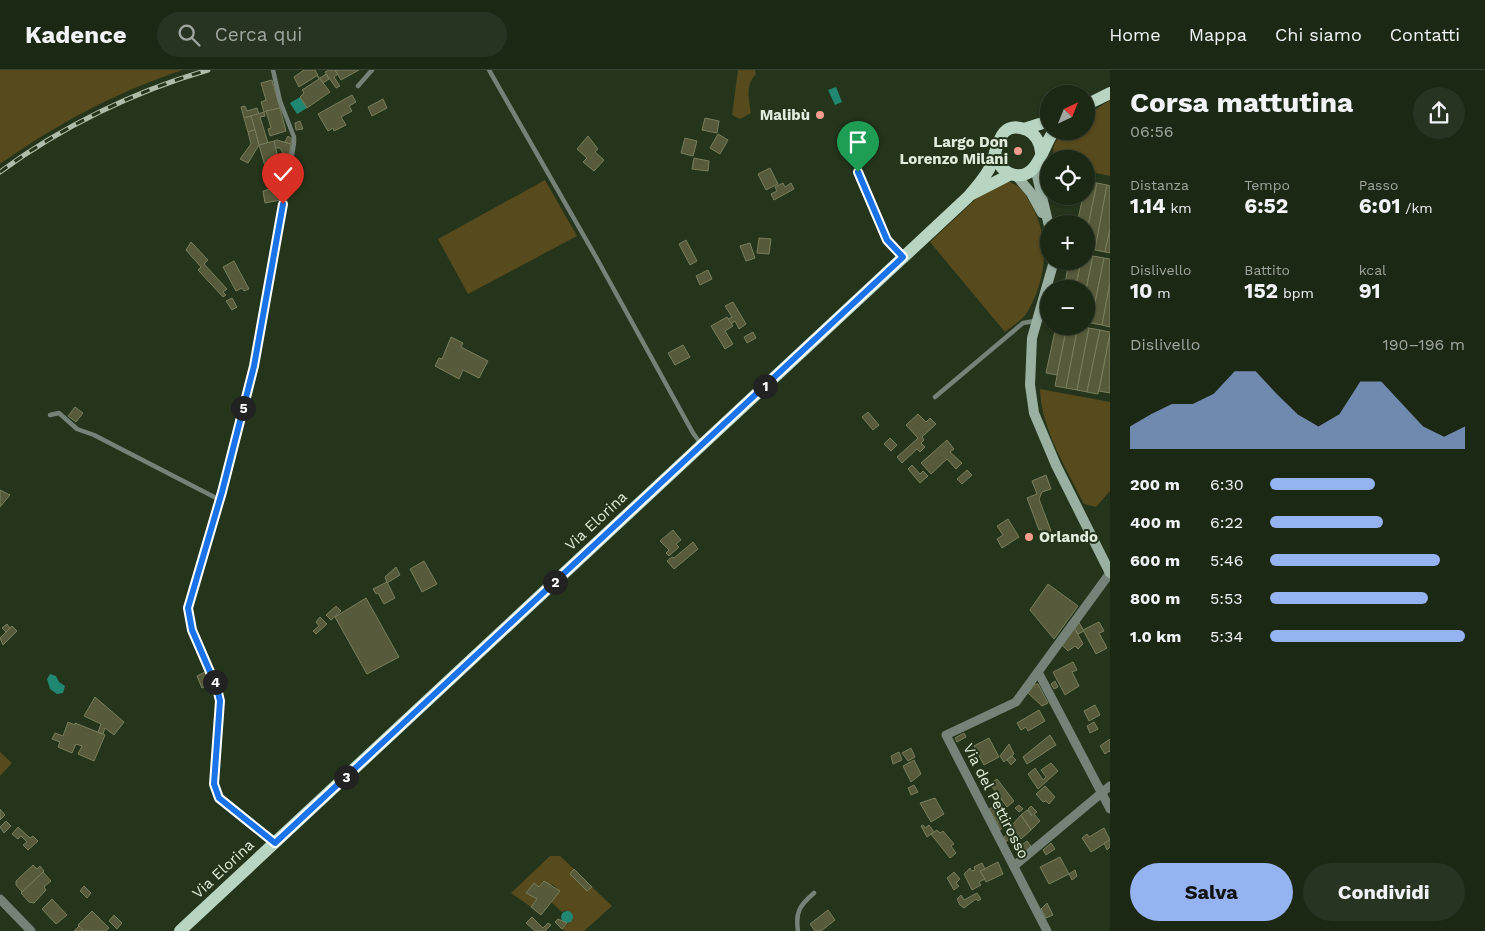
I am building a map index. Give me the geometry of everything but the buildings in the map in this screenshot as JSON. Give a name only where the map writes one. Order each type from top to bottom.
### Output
[{"type":"main road","points":[[1095,100],[1110,93]]},
{"type":"main road","points":[[968,197],[991,166],[995,146],[1003,133],[1017,128],[1024,129],[1040,124]]},
{"type":"main road","points":[[1024,129],[1037,138],[1040,150]]},
{"type":"main road","points":[[995,153],[1000,166],[1013,174]]},
{"type":"main road","points":[[968,197],[1013,174],[1027,173],[1037,165],[1040,155]]},
{"type":"main road","name":"Via Elorina","points":[[180,931],[968,197]]},
{"type":"street","points":[[1037,165],[1037,176],[1045,215]]},
{"type":"street","points":[[1013,174],[1031,193],[1043,215]]},
{"type":"street","points":[[1051,270],[1035,321],[1030,359],[1030,385],[1034,413],[1050,451],[1110,573]]},
{"type":"street","name":"Via del Pettirosso","points":[[1047,931],[946,735],[1016,702],[1110,573]]},
{"type":"street","points":[[1038,672],[1110,809]]},
{"type":"street","points":[[1014,866],[1110,786]]},
{"type":"street","points":[[0,899],[30,931]]},
{"type":"lane","points":[[274,70],[280,101],[294,137],[294,143],[257,354],[220,500],[188,608],[192,630],[217,688],[220,701],[214,784],[219,798],[275,843]]},
{"type":"lane","points":[[358,86],[372,70]]},
{"type":"lane","points":[[489,70],[596,257],[693,433],[702,445]]},
{"type":"lane","points":[[858,172],[887,240],[903,257]]},
{"type":"lane","points":[[935,397],[1023,323],[1035,321]]},
{"type":"lane","points":[[50,415],[59,412],[77,429],[94,435],[220,500]]},
{"type":"lane","points":[[798,931],[796,916],[801,904],[814,893]]},
{"type":"shaded area","points":[[0,70],[183,70],[135,88],[88,110],[0,164]]},
{"type":"shaded area","points":[[738,70],[755,70],[756,74],[749,88],[751,113],[740,119],[732,115]]},
{"type":"shaded area","points":[[1110,100],[1110,176],[1095,173],[1095,150],[1054,150],[1057,140],[1095,140],[1095,110]]},
{"type":"shaded area","points":[[545,180],[577,236],[468,294],[438,239]]},
{"type":"shaded area","points":[[1006,181],[1011,182],[1022,190],[1027,197],[1040,226],[1040,270],[1042,270],[1039,285],[1026,314],[1005,332],[930,242],[977,198]]},
{"type":"shaded area","points":[[1040,389],[1110,402],[1110,491],[1096,507],[1084,504],[1056,448],[1045,419]]},
{"type":"shaded area","points":[[0,752],[12,763],[0,776]]},
{"type":"shaded area","points":[[550,856],[560,856],[574,869],[570,874],[587,891],[592,887],[612,906],[584,931],[565,931],[562,929],[571,921],[566,910],[562,912],[551,902],[560,891],[552,884],[550,886],[543,881],[539,887],[534,883],[527,892],[537,899],[531,907],[511,893]]},
{"type":"water","points":[[836,87],[842,102],[835,105],[828,90]]},
{"type":"water","points":[[300,97],[307,108],[297,114],[290,103]]},
{"type":"water","points":[[50,674],[56,676],[59,682],[65,686],[63,693],[57,694],[50,689],[47,679]]},
{"type":"water","points":[[565,911],[569,911],[573,917],[569,923],[565,923],[561,919],[561,915]]},
{"type":"railway","points":[[0,172],[73,125],[153,88],[208,70]]},
{"type":"place","name":"Malibù","points":[[820,115]]},
{"type":"place","name":"Largo Don Lorenzo Milani","points":[[1018,151]]},
{"type":"place","name":"Orlando","points":[[1029,537]]},
{"type":"route","points":[[283,204],[257,354],[222,492],[188,608],[192,630],[217,688],[220,701],[215,792],[219,798],[275,843],[903,257],[887,240],[858,172]]}]
